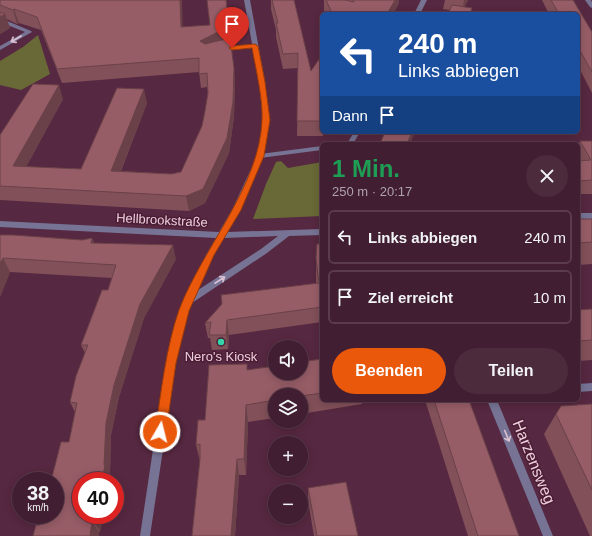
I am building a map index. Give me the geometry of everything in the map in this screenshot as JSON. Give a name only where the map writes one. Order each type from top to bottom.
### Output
[{"type":"street","points":[[145,536],[171,363],[188,301],[210,255],[236,210],[260,156],[266,120],[262,82],[247,0]]},
{"type":"street","points":[[418,12],[424,0]]},
{"type":"street","points":[[588,0],[592,6]]},
{"type":"street","points":[[0,20],[29,32],[0,48]]},
{"type":"street","points":[[212,52],[255,46]]},
{"type":"street","points":[[260,156],[320,148]]},
{"type":"street","points":[[580,216],[592,216]]},
{"type":"street","name":"Hellbrookstraße","points":[[0,224],[221,235],[320,232]]},
{"type":"street","points":[[188,301],[264,251],[286,234]]},
{"type":"street","points":[[580,388],[592,387]]},
{"type":"street","name":"Harzensweg","points":[[493,402],[548,536]]},
{"type":"shaded area","points":[[38,35],[50,74],[21,90],[0,85],[0,61],[23,47]]},
{"type":"shaded area","points":[[281,161],[288,168],[320,162],[320,216],[253,219],[276,162]]},
{"type":"building","points":[[0,0],[180,0],[181,27],[210,25],[207,0],[226,0],[230,30],[216,33],[200,41],[205,44],[230,38],[234,68],[233,102],[227,138],[203,189],[186,196],[0,186],[0,135],[33,84],[59,85],[13,166],[81,169],[117,88],[144,89],[111,171],[171,174],[181,172],[202,126],[208,93],[207,73],[199,74],[199,58],[57,69],[37,17],[0,5]]},
{"type":"building","points":[[272,0],[294,0],[311,71],[320,58],[320,121],[297,121],[298,53],[283,54],[276,23],[278,23]]},
{"type":"building","points":[[326,0],[345,0],[354,2],[353,0],[395,0],[388,12],[332,12]]},
{"type":"building","points":[[551,0],[573,0],[592,32],[592,72],[580,51],[580,12],[558,12]]},
{"type":"building","points":[[452,5],[472,8],[471,12],[449,12]]},
{"type":"building","points":[[0,12],[5,14],[0,17]]},
{"type":"building","points":[[384,134],[411,134],[408,142],[381,142]]},
{"type":"building","points":[[580,141],[592,141],[592,180],[580,181],[580,161],[591,160]]},
{"type":"building","points":[[580,219],[592,219],[592,242],[580,243]]},
{"type":"building","points":[[0,235],[82,240],[92,238],[91,243],[173,245],[140,304],[114,385],[106,423],[104,472],[72,472],[72,524],[92,524],[90,536],[33,536],[36,525],[64,524],[64,472],[53,472],[61,442],[69,442],[77,403],[70,402],[76,376],[88,345],[81,345],[102,290],[108,290],[116,265],[3,258],[0,264]]},
{"type":"building","points":[[317,244],[320,244],[320,307],[227,320],[226,335],[209,335],[211,322],[205,323],[222,304],[221,295],[319,283],[316,258]]},
{"type":"building","points":[[592,309],[592,340],[580,341],[580,310]]},
{"type":"building","points":[[320,359],[320,393],[308,395],[308,388],[268,388],[268,401],[246,405],[244,459],[237,459],[231,536],[192,536],[200,459],[200,444],[196,445],[198,420],[205,420],[209,365],[247,364],[247,370],[268,367],[268,380],[308,380],[308,361]]},
{"type":"building","points":[[435,402],[470,402],[519,536],[478,536]]},
{"type":"building","points":[[592,404],[592,490],[556,414],[561,406]]},
{"type":"building","points":[[346,482],[358,536],[317,536],[308,488]]},
{"type":"place","name":"Nero's Kiosk","points":[[221,342]]},
{"type":"route","points":[[160,432],[171,363],[184,311],[210,255],[236,210],[260,156],[266,120],[262,82],[255,46],[232,48]]}]
